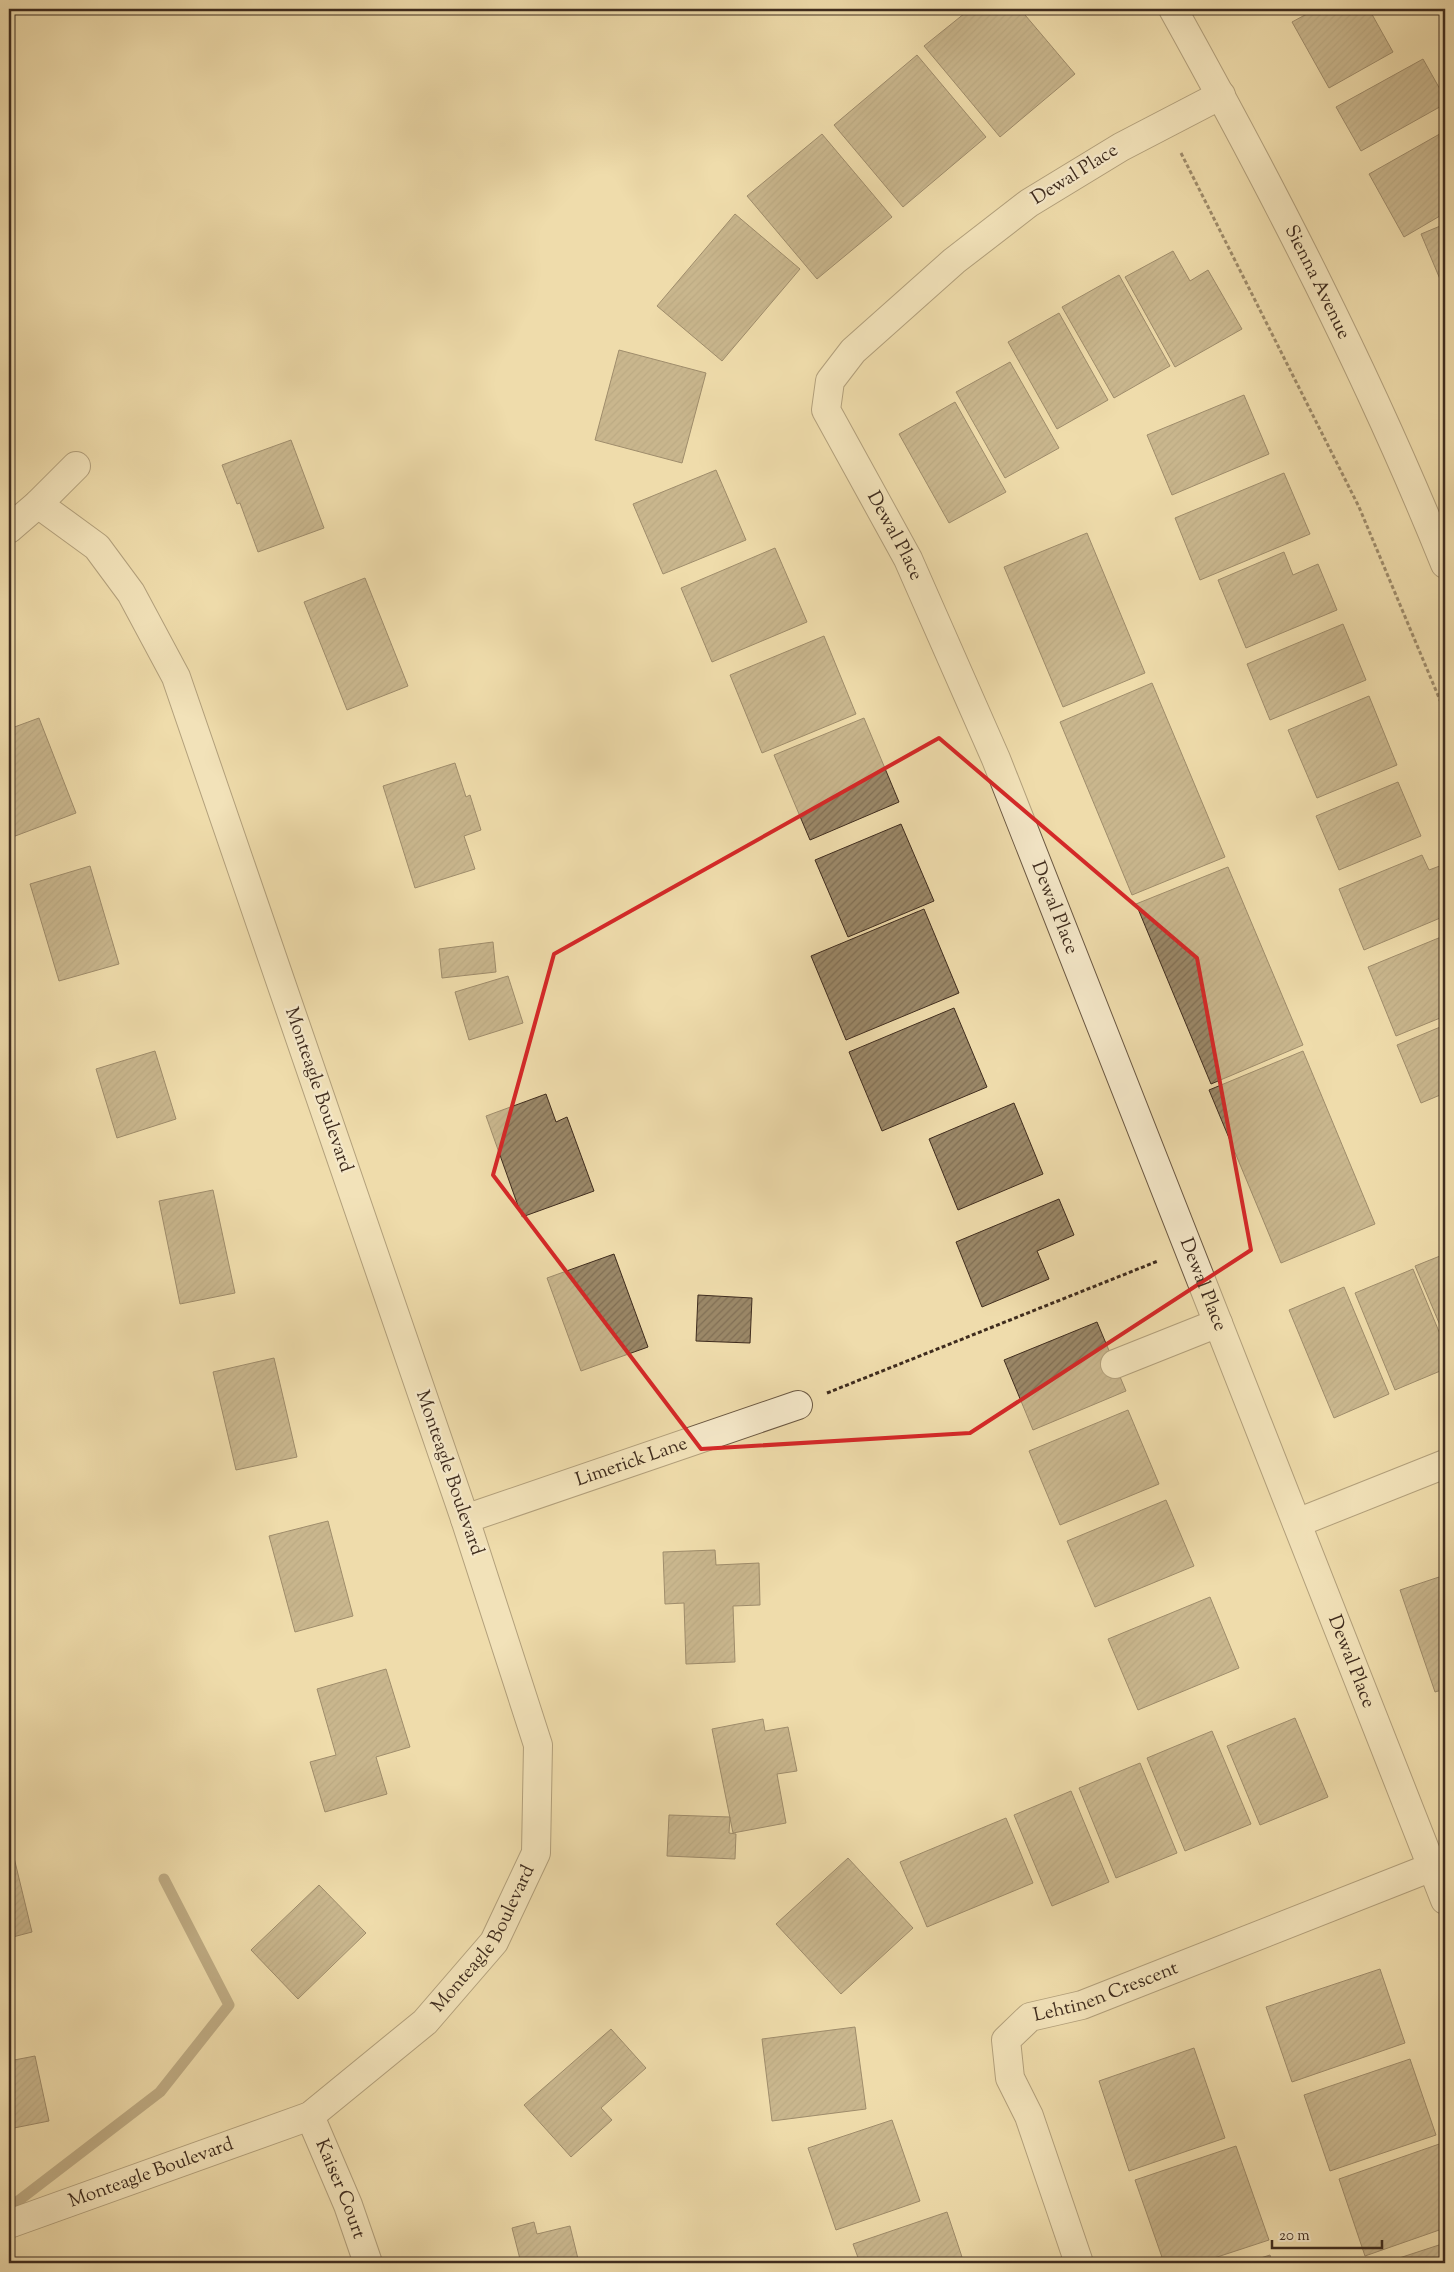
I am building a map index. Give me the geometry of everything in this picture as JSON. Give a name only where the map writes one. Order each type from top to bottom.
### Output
[{"type":"street","name":"Sienna Avenue","points":[[1173,9],[1221,95],[1312,272],[1415,490],[1445,564]]},
{"type":"street","name":"Dewal Place","points":[[1221,95],[1121,147],[1030,203],[954,261],[853,351],[830,381],[826,410],[908,560],[996,759],[1445,1900]]},
{"type":"street","points":[[9,529],[38,504],[76,466]]},
{"type":"street","name":"Monteagle Boulevard","points":[[9,2224],[310,2116],[425,2022],[494,1942],[536,1853],[538,1745],[465,1519],[176,677],[132,593],[97,547],[38,504]]},
{"type":"street","points":[[1115,1364],[1218,1324]]},
{"type":"street","name":"Limerick Lane","points":[[465,1519],[798,1405]]},
{"type":"street","points":[[1297,1523],[1445,1464]]},
{"type":"street","name":"Lehtinen Crescent","points":[[1079,2263],[1029,2116],[1010,2078],[1006,2040],[1030,2016],[1082,2006],[1432,1867]]},
{"type":"street","name":"Kaiser Court","points":[[310,2116],[348,2205],[368,2263]]},
{"type":"path","points":[[1166,123],[1359,508],[1445,712]]},
{"type":"path","points":[[798,1405],[1189,1249]]},
{"type":"highlighted area","points":[[939,738],[1197,958],[1251,1250],[970,1433],[701,1449],[493,1175],[554,954]]},
{"type":"building","points":[[970,9],[1020,9],[1075,74],[1000,137],[924,46]]},
{"type":"building","points":[[1316,9],[1369,9],[1393,52],[1329,88],[1292,22]]},
{"type":"building","points":[[917,55],[986,137],[903,207],[834,125]]},
{"type":"building","points":[[1423,59],[1445,98],[1445,104],[1361,151],[1336,107]]},
{"type":"building","points":[[1445,131],[1445,213],[1404,237],[1369,174]]},
{"type":"building","points":[[822,134],[892,217],[817,279],[747,196]]},
{"type":"building","points":[[735,214],[800,269],[722,361],[657,306]]},
{"type":"building","points":[[1445,224],[1445,291],[1421,234]]},
{"type":"building","points":[[1173,251],[1190,281],[1208,270],[1242,329],[1175,367],[1125,277]]},
{"type":"building","points":[[1119,275],[1170,366],[1114,398],[1062,307]]},
{"type":"building","points":[[1059,313],[1108,400],[1057,429],[1008,342]]},
{"type":"building","points":[[619,350],[706,373],[682,463],[595,440]]},
{"type":"building","points":[[1010,362],[1059,448],[1005,478],[956,392]]},
{"type":"building","points":[[1244,395],[1269,454],[1172,495],[1147,435]]},
{"type":"building","points":[[955,402],[1006,492],[949,523],[899,434]]},
{"type":"building","points":[[291,440],[324,528],[258,552],[240,503],[237,504],[222,465]]},
{"type":"building","points":[[716,470],[746,540],[663,574],[633,504]]},
{"type":"building","points":[[1284,473],[1310,534],[1200,580],[1175,518]]},
{"type":"building","points":[[1087,533],[1145,673],[1063,707],[1004,567]]},
{"type":"building","points":[[775,548],[807,622],[712,662],[681,588]]},
{"type":"building","points":[[1284,552],[1293,575],[1318,564],[1337,610],[1246,648],[1218,580]]},
{"type":"building","points":[[365,578],[408,686],[347,710],[304,602]]},
{"type":"building","points":[[1343,624],[1366,680],[1270,720],[1247,664]]},
{"type":"building","points":[[824,636],[856,714],[762,753],[730,675]]},
{"type":"building","points":[[1152,683],[1225,857],[1132,895],[1060,722]]},
{"type":"building","points":[[1369,696],[1397,765],[1317,798],[1288,730]]},
{"type":"building","points":[[39,718],[76,813],[10,838],[9,729]]},
{"type":"building","points":[[864,718],[899,802],[810,840],[774,755]]},
{"type":"building","points":[[455,763],[466,797],[470,795],[481,830],[464,836],[475,869],[415,888],[383,786]]},
{"type":"building","points":[[1398,782],[1421,836],[1339,870],[1316,816]]},
{"type":"building","points":[[901,824],[934,901],[848,937],[815,860]]},
{"type":"building","points":[[1422,855],[1429,870],[1445,864],[1445,916],[1364,950],[1339,889]]},
{"type":"building","points":[[90,866],[119,964],[59,981],[30,884]]},
{"type":"building","points":[[1228,867],[1303,1045],[1211,1084],[1136,904]]},
{"type":"building","points":[[924,909],[959,993],[846,1040],[811,956]]},
{"type":"building","points":[[1441,937],[1445,946],[1445,1016],[1396,1036],[1368,967]]},
{"type":"building","points":[[493,942],[496,972],[442,978],[439,949]]},
{"type":"building","points":[[508,976],[523,1023],[469,1040],[455,992]]},
{"type":"building","points":[[954,1008],[987,1087],[882,1131],[849,1052]]},
{"type":"building","points":[[1445,1025],[1445,1093],[1421,1103],[1397,1045]]},
{"type":"building","points":[[155,1051],[176,1119],[117,1138],[96,1069]]},
{"type":"building","points":[[1303,1051],[1375,1224],[1281,1263],[1209,1090]]},
{"type":"building","points":[[546,1094],[556,1122],[567,1117],[594,1191],[522,1217],[486,1116]]},
{"type":"building","points":[[1014,1103],[1043,1174],[958,1210],[929,1139]]},
{"type":"building","points":[[213,1190],[235,1293],[180,1304],[159,1201]]},
{"type":"building","points":[[1059,1199],[1074,1235],[1037,1251],[1049,1279],[982,1307],[956,1242]]},
{"type":"building","points":[[614,1254],[648,1347],[581,1371],[547,1278]]},
{"type":"building","points":[[1445,1254],[1445,1337],[1415,1266]]},
{"type":"building","points":[[1413,1269],[1445,1346],[1445,1369],[1395,1390],[1355,1293]]},
{"type":"building","points":[[1344,1287],[1389,1394],[1334,1418],[1289,1310]]},
{"type":"building","points":[[698,1295],[752,1298],[750,1343],[696,1341]]},
{"type":"building","points":[[1097,1322],[1126,1391],[1033,1430],[1004,1360]]},
{"type":"building","points":[[274,1358],[297,1457],[236,1470],[213,1372]]},
{"type":"building","points":[[1128,1410],[1159,1484],[1060,1525],[1029,1451]]},
{"type":"building","points":[[1166,1500],[1194,1566],[1095,1607],[1067,1541]]},
{"type":"building","points":[[328,1521],[353,1616],[295,1632],[269,1536]]},
{"type":"building","points":[[715,1550],[716,1565],[759,1563],[760,1605],[733,1606],[735,1662],[686,1664],[684,1603],[665,1604],[663,1552]]},
{"type":"building","points":[[1445,1575],[1445,1689],[1435,1692],[1400,1590]]},
{"type":"building","points":[[1210,1597],[1239,1668],[1138,1710],[1108,1639]]},
{"type":"building","points":[[386,1669],[410,1747],[376,1757],[387,1794],[325,1812],[310,1762],[336,1755],[317,1689]]},
{"type":"building","points":[[1295,1718],[1328,1797],[1260,1825],[1227,1746]]},
{"type":"building","points":[[763,1719],[765,1731],[788,1727],[797,1771],[777,1774],[786,1823],[733,1833],[712,1729]]},
{"type":"building","points":[[1212,1731],[1251,1824],[1185,1851],[1147,1758]]},
{"type":"building","points":[[1140,1763],[1177,1853],[1116,1878],[1079,1788]]},
{"type":"building","points":[[1071,1791],[1109,1882],[1052,1906],[1014,1815]]},
{"type":"building","points":[[669,1815],[730,1817],[729,1833],[736,1834],[735,1859],[667,1856]]},
{"type":"building","points":[[1006,1818],[1033,1883],[927,1927],[900,1862]]},
{"type":"building","points":[[9,1837],[32,1932],[9,1938]]},
{"type":"building","points":[[848,1858],[913,1928],[841,1994],[776,1924]]},
{"type":"building","points":[[319,1885],[366,1933],[298,1999],[251,1950]]},
{"type":"building","points":[[1380,1969],[1405,2043],[1292,2082],[1266,2007]]},
{"type":"building","points":[[855,2027],[866,2109],[772,2121],[762,2039]]},
{"type":"building","points":[[611,2029],[646,2068],[601,2108],[612,2120],[571,2157],[524,2105]]},
{"type":"building","points":[[1194,2048],[1225,2138],[1129,2171],[1099,2081]]},
{"type":"building","points":[[35,2056],[49,2121],[9,2129],[9,2061]]},
{"type":"building","points":[[1410,2059],[1436,2135],[1330,2171],[1304,2095]]},
{"type":"building","points":[[892,2120],[920,2201],[836,2230],[808,2148]]},
{"type":"building","points":[[1445,2142],[1445,2228],[1365,2256],[1339,2179]]},
{"type":"building","points":[[1236,2146],[1269,2240],[1199,2263],[1164,2263],[1135,2180]]},
{"type":"building","points":[[947,2212],[964,2263],[860,2263],[853,2244]]},
{"type":"building","points":[[534,2222],[537,2234],[570,2226],[579,2263],[521,2263],[512,2228]]},
{"type":"building","points":[[1445,2243],[1445,2263],[1384,2263]]},
{"type":"building","points":[[1270,2255],[1272,2263],[1245,2263]]},
{"type":"waterway","points":[[9,2208],[160,2092],[229,2005],[164,1879]]}]
